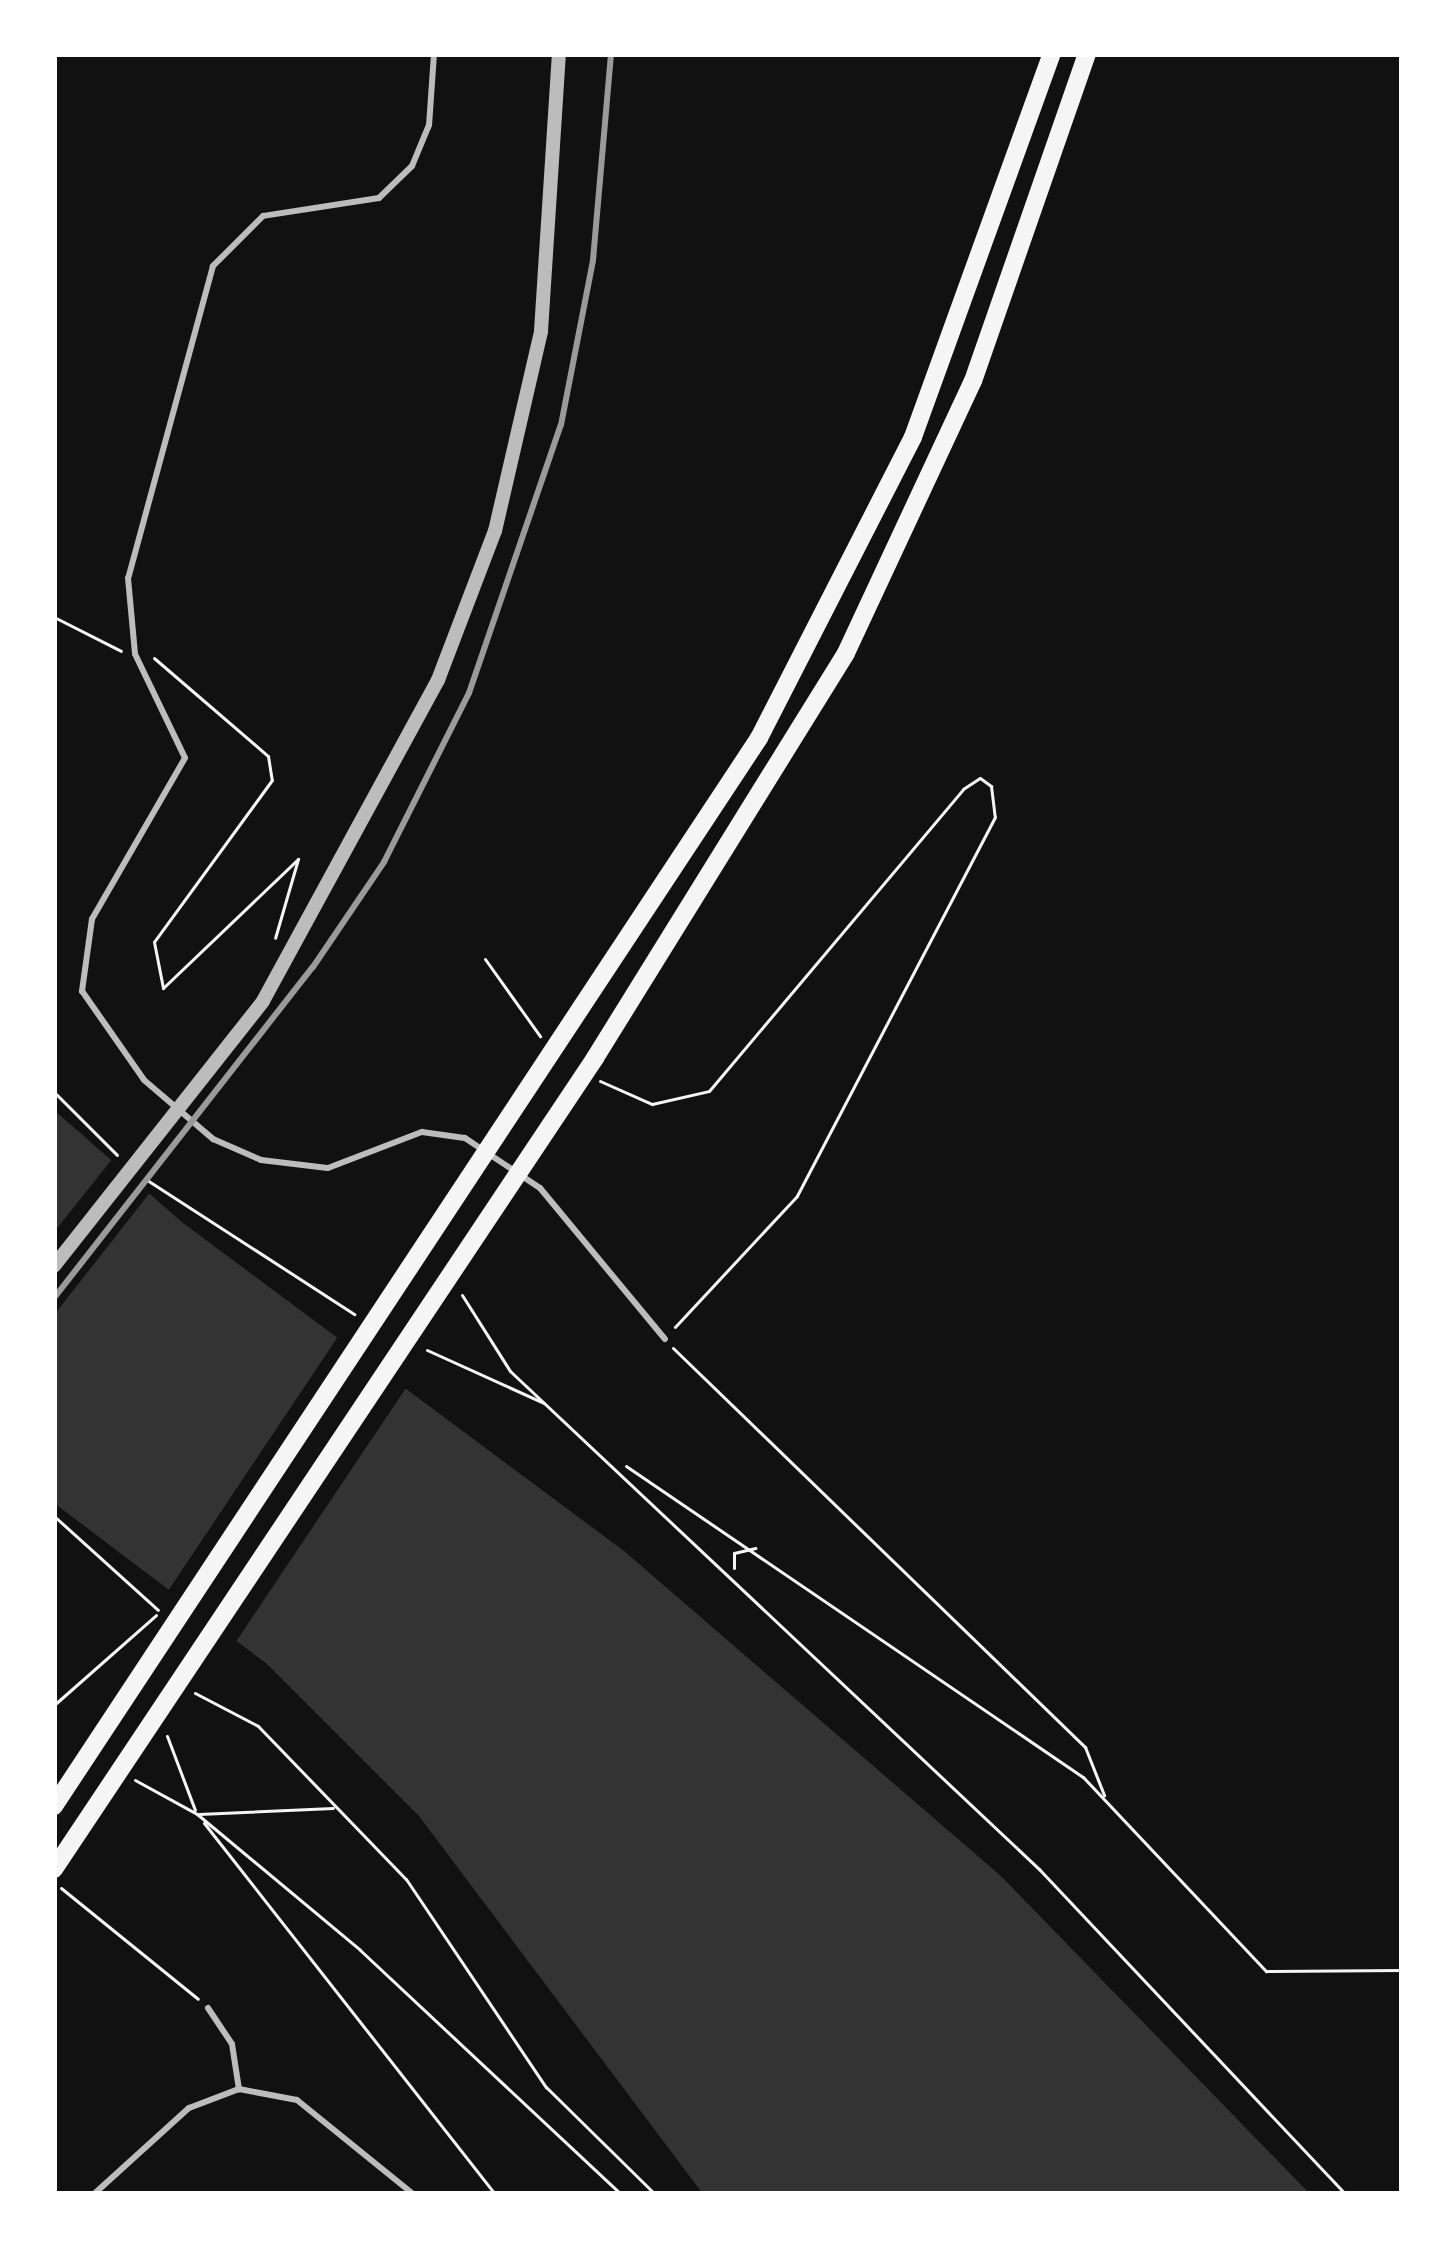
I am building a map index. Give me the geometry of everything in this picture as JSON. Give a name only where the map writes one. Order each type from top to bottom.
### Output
[{"type":"highway","points":[[54,1806],[562,1045],[759,738],[869,532],[987,254],[1052,54]]},
{"type":"highway","points":[[54,1869],[592,1066],[846,653],[973,381],[1087,54]]},
{"type":"street","points":[[54,1266],[263,1001],[406,748],[495,530],[542,331],[559,54]]},
{"type":"lane","points":[[434,54],[429,125],[412,166],[380,198],[263,216],[213,266],[128,578],[135,654],[185,758],[92,919],[82,991],[144,1080],[213,1138],[261,1160],[328,1168],[422,1132],[465,1138],[540,1188],[665,1339]]},
{"type":"lane","points":[[208,2008],[232,2044],[239,2089]]},
{"type":"lane","points":[[94,2194],[189,2108],[239,2089],[298,2100],[413,2194]]},
{"type":"path","points":[[592,1066],[652,1104],[709,1091],[963,789],[980,778],[991,786],[994,817],[797,1196],[665,1339],[1085,1747],[1104,1795]]},
{"type":"path","points":[[163,988],[298,859],[273,926],[291,958]]},
{"type":"path","points":[[485,959],[526,1026],[562,1045]]},
{"type":"path","points":[[54,1092],[164,1193],[365,1319]]},
{"type":"path","points":[[459,1274],[474,1327],[551,1406],[619,1462],[734,1571],[1055,1886],[1346,2194]]},
{"type":"path","points":[[422,1347],[551,1406]]},
{"type":"path","points":[[619,1462],[757,1549],[1104,1795],[1266,1971],[1402,1970]]},
{"type":"path","points":[[734,1571],[734,1553],[757,1549]]},
{"type":"path","points":[[54,1705],[159,1612]]},
{"type":"path","points":[[186,1691],[258,1726],[337,1808],[470,1963],[546,2087],[655,2194]]},
{"type":"path","points":[[197,1814],[337,1808]]},
{"type":"path","points":[[197,1814],[495,2194]]},
{"type":"path","points":[[197,1814],[621,2194]]},
{"type":"path","points":[[54,1883],[208,2008]]},
{"type":"shaded area","points":[[54,1110],[183,1223],[624,1551],[1001,1876],[1310,2194],[703,2194],[419,1816],[267,1664],[54,1503]]},
{"type":"pier","points":[[113,1158],[152,1190],[54,1315],[54,1232]]},
{"type":"pier","points":[[341,1332],[408,1385],[233,1646],[166,1594]]},
{"type":"railway","points":[[54,1298],[313,967],[384,862],[469,693],[561,425],[593,260],[611,54]]}]
